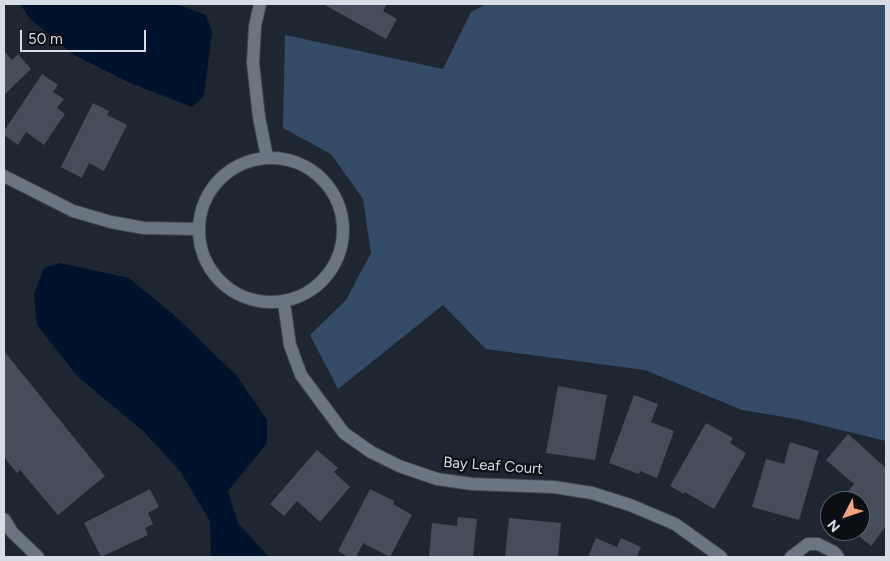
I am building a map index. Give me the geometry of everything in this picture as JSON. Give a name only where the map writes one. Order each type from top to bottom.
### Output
[{"type":"street","points":[[260,4],[255,26],[253,63],[259,117],[267,157]]},
{"type":"street","points":[[267,157],[284,158],[302,164],[318,174],[332,189],[339,204],[344,223],[343,242],[339,257],[329,274],[316,287],[284,303],[259,301],[230,289],[206,263],[198,229],[202,208],[210,192],[221,177],[238,165],[267,157]]},
{"type":"street","points":[[4,176],[72,211],[111,222],[144,228],[198,229]]},
{"type":"street","name":"Bay Leaf Court","points":[[284,303],[290,345],[301,375],[344,433],[371,452],[399,466],[437,478],[472,484],[554,487],[592,494],[630,505],[675,524],[722,557]]},
{"type":"street","points":[[4,519],[12,532],[38,557]]},
{"type":"street","points":[[792,557],[808,544],[818,544],[834,552],[838,557]]},
{"type":"shaded area","points":[[20,4],[176,4],[206,15],[212,32],[204,96],[192,107],[128,82],[74,55],[30,19]]},
{"type":"shaded area","points":[[486,4],[886,4],[886,441],[796,419],[742,410],[645,370],[486,349],[443,305],[338,389],[310,335],[346,300],[371,253],[363,199],[331,154],[283,128],[285,35],[443,69],[471,12]]},
{"type":"shaded area","points":[[60,263],[129,278],[175,316],[237,376],[267,420],[267,443],[228,491],[238,523],[269,557],[211,557],[210,521],[180,471],[143,431],[77,376],[37,325],[34,294],[44,268]]},
{"type":"building","points":[[323,4],[387,4],[383,11],[397,19],[386,39]]},
{"type":"building","points":[[4,51],[12,60],[18,54],[31,69],[4,95]]},
{"type":"building","points":[[42,74],[58,85],[53,92],[64,99],[57,108],[65,114],[44,145],[26,132],[18,145],[4,135],[4,131]]},
{"type":"building","points":[[93,103],[109,111],[107,115],[127,125],[104,171],[89,163],[82,178],[61,167]]},
{"type":"building","points":[[4,351],[105,476],[58,515],[20,470],[17,473],[4,457]]},
{"type":"building","points":[[558,386],[607,395],[595,460],[546,453]]},
{"type":"building","points":[[634,395],[658,404],[651,422],[674,431],[657,478],[640,471],[639,474],[609,463]]},
{"type":"building","points":[[706,423],[733,438],[730,443],[746,453],[714,509],[685,492],[684,494],[670,486]]},
{"type":"building","points":[[848,434],[886,468],[886,526],[871,546],[865,541],[870,541],[870,491],[849,491],[854,484],[826,460]]},
{"type":"building","points":[[790,442],[819,451],[799,520],[752,507],[766,459],[784,464]]},
{"type":"building","points":[[317,450],[338,468],[334,472],[350,487],[320,522],[297,501],[284,516],[270,504]]},
{"type":"building","points":[[150,489],[159,507],[148,513],[153,524],[145,528],[148,535],[101,557],[84,523]]},
{"type":"building","points":[[370,489],[394,501],[393,504],[412,515],[390,557],[363,543],[356,557],[349,557],[338,551]]},
{"type":"building","points":[[458,517],[477,519],[473,557],[429,557],[432,523],[457,526]]},
{"type":"building","points":[[509,518],[561,523],[558,557],[505,557]]},
{"type":"building","points":[[596,538],[617,547],[621,538],[641,547],[637,556],[639,557],[588,557]]}]
